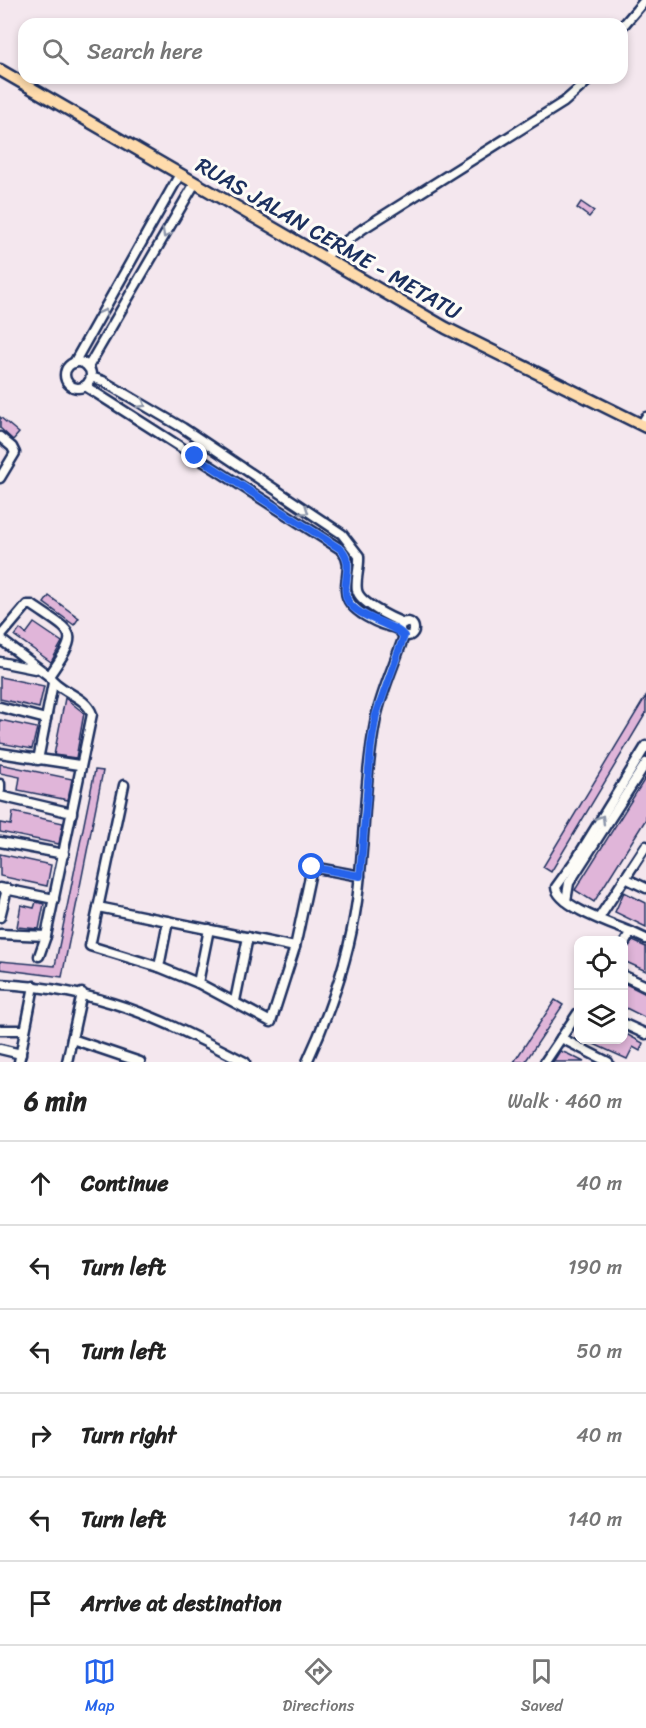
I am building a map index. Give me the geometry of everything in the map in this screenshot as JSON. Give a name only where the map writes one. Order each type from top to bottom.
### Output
[{"type":"main road","name":"RUAS JALAN CERME - METATU","points":[[0,70],[18,80]]},
{"type":"main road","name":"RUAS JALAN CERME - METATU","points":[[24,84],[446,328],[644,423]]},
{"type":"street","points":[[628,20],[645,0]]},
{"type":"street","points":[[324,257],[364,228],[564,102],[584,84]]},
{"type":"street","points":[[180,174],[74,363],[66,371],[67,381],[75,388],[85,386],[342,550],[348,563],[348,600],[352,607],[368,616],[403,629]]},
{"type":"street","points":[[91,377],[88,367],[195,183]]},
{"type":"street","points":[[124,276],[138,284]]},
{"type":"street","points":[[74,363],[88,367]]},
{"type":"street","points":[[85,386],[91,377]]},
{"type":"street","points":[[91,377],[110,385],[183,428],[203,444],[342,534],[359,556],[357,590],[360,597],[403,629]]},
{"type":"street","points":[[0,437],[12,447],[15,453],[0,478]]},
{"type":"street","points":[[195,456],[203,444]]},
{"type":"street","points":[[38,759],[51,680],[70,646],[71,636],[66,628],[32,605],[27,605],[0,638],[38,670],[51,680],[90,709],[92,714],[64,854],[46,936],[39,956]]},
{"type":"street","points":[[307,1062],[331,1010],[344,965],[360,876],[375,725],[403,629]]},
{"type":"street","points":[[0,662],[38,670]]},
{"type":"street","points":[[0,707],[46,719]]},
{"type":"street","points":[[645,748],[578,858],[556,887],[557,893],[566,901],[646,939]]},
{"type":"street","points":[[0,753],[80,765]]},
{"type":"street","points":[[566,901],[569,883],[646,763]]},
{"type":"street","points":[[0,784],[0,790]]},
{"type":"street","points":[[123,785],[90,946],[159,967],[198,983],[271,1022],[295,947],[312,867],[360,876]]},
{"type":"street","points":[[0,796],[72,813]]},
{"type":"street","points":[[0,842],[64,854]]},
{"type":"street","points":[[599,918],[646,846]]},
{"type":"street","points":[[625,878],[646,888]]},
{"type":"street","points":[[0,917],[3,888],[54,899]]},
{"type":"street","points":[[98,907],[295,947]]},
{"type":"street","points":[[159,967],[168,921]]},
{"type":"street","points":[[198,983],[209,929]]},
{"type":"street","points":[[628,937],[631,932]]},
{"type":"street","points":[[0,934],[38,938],[46,936]]},
{"type":"street","points":[[235,1001],[248,937]]},
{"type":"street","points":[[628,978],[646,986]]},
{"type":"street","points":[[0,984],[82,993],[122,1004],[245,1062]]},
{"type":"street","points":[[0,1049],[20,1058],[34,986]]},
{"type":"street","points":[[67,1062],[82,993]]},
{"type":"street","points":[[545,1062],[574,1020]]},
{"type":"street","points":[[628,1026],[646,1034]]},
{"type":"street","points":[[0,1030],[25,1030]]},
{"type":"street","points":[[561,1038],[608,1062]]},
{"type":"street","points":[[72,1039],[140,1062]]},
{"type":"street","points":[[111,1062],[113,1052]]},
{"type":"building","points":[[581,202],[594,211],[589,217],[577,208]]},
{"type":"building","points":[[0,417],[19,433],[13,440],[0,428]]},
{"type":"building","points":[[49,596],[79,618],[74,625],[44,603]]},
{"type":"building","points":[[34,623],[62,642],[51,662],[15,636],[20,629],[26,634]]},
{"type":"building","points":[[0,677],[44,686],[39,708],[0,699]]},
{"type":"building","points":[[646,696],[646,713],[551,872],[543,867]]},
{"type":"building","points":[[65,698],[84,713],[76,758],[54,755]]},
{"type":"building","points":[[0,720],[37,728],[32,749],[0,743]]},
{"type":"building","points":[[0,764],[72,779],[68,800],[18,790],[20,777],[0,773]]},
{"type":"building","points":[[95,770],[103,771],[62,977],[0,969],[0,961],[55,966]]},
{"type":"building","points":[[646,777],[646,819],[594,902],[575,890]]},
{"type":"building","points":[[13,812],[63,823],[59,844],[0,832],[0,823],[11,825]]},
{"type":"building","points":[[0,854],[51,865],[47,886],[0,876]]},
{"type":"building","points":[[624,892],[646,903],[646,927],[615,912]]},
{"type":"building","points":[[36,902],[44,904],[39,929],[17,927],[21,905],[34,908]]},
{"type":"building","points":[[633,941],[646,947],[646,971],[628,963],[628,947]]},
{"type":"building","points":[[628,985],[646,994],[646,1018],[628,1009]]},
{"type":"building","points":[[555,1000],[563,1005],[525,1062],[514,1062]]},
{"type":"building","points":[[628,1035],[643,1043],[640,1051],[633,1047],[627,1059],[594,1044],[628,1044]]},
{"type":"building","points":[[560,1051],[568,1054],[584,1062],[553,1062]]},
{"type":"route","points":[[195,456],[342,550],[348,563],[346,590],[352,607],[391,627],[400,629],[404,636],[376,715],[371,746],[360,876],[312,867]]}]
